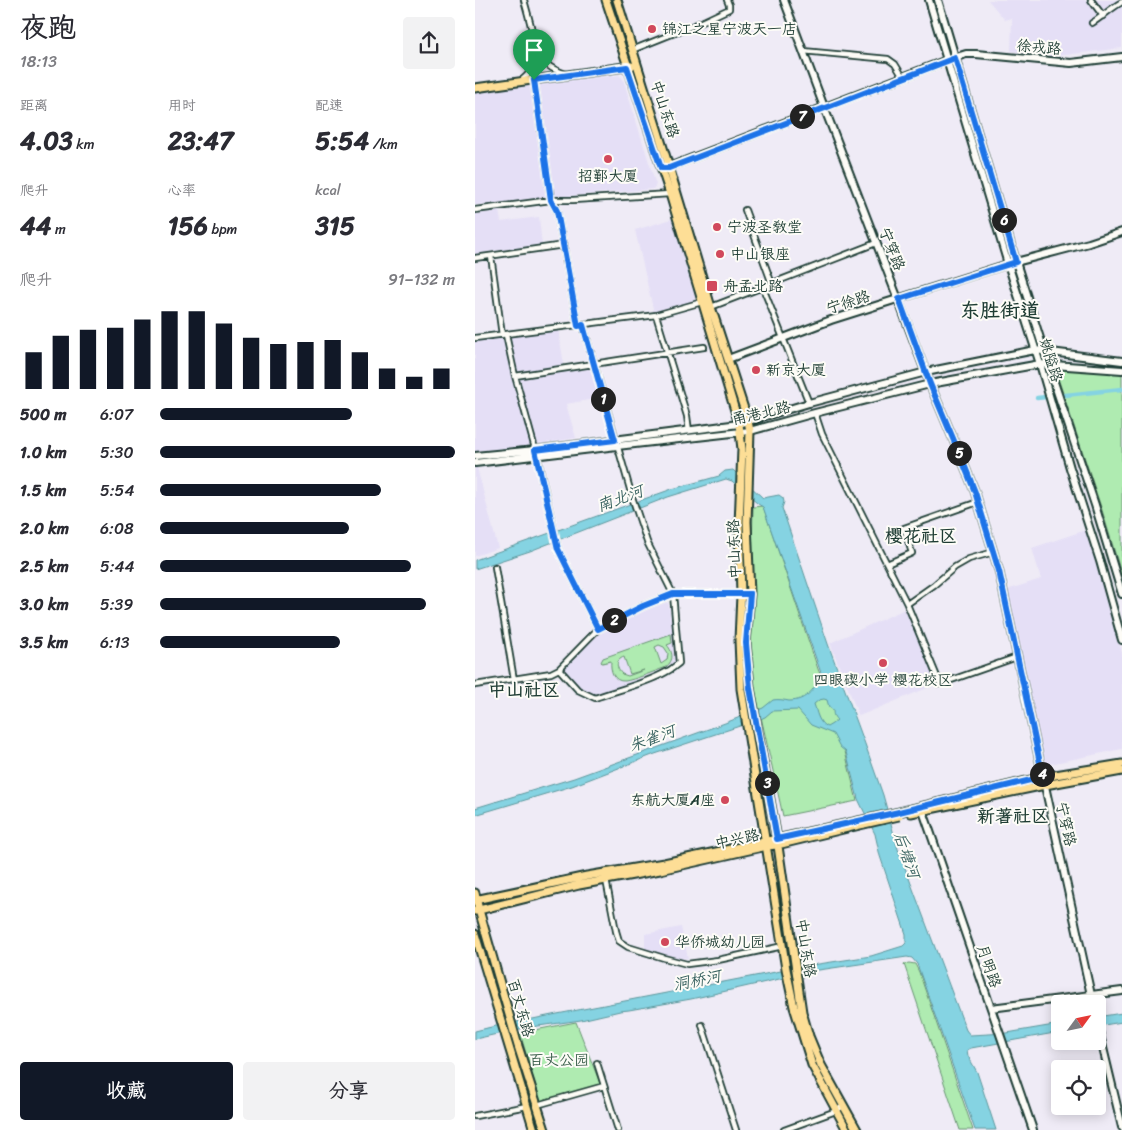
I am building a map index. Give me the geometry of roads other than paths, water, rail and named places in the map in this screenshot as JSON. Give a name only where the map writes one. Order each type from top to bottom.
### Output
[{"type":"main road","name":"中山东路","points":[[606,0],[627,67],[665,168],[751,431],[747,502],[750,594],[746,643],[753,710],[777,842],[802,1012],[809,1036],[821,1065],[857,1130]]},
{"type":"main road","name":"中山东路","points":[[617,0],[637,64],[665,168],[670,194],[739,424],[742,448],[739,525],[741,689],[786,969],[794,1007],[812,1065],[847,1130]]},
{"type":"main road","name":"宁穿路","points":[[784,0],[899,299],[925,372],[965,467],[994,552],[1091,994]]},
{"type":"main road","name":"姚隘路","points":[[929,0],[1007,264],[1040,364],[1070,468],[1100,561],[1122,640]]},
{"type":"main road","name":"姚隘路","points":[[938,0],[1016,262],[1122,594]]},
{"type":"main road","name":"徐戎路","points":[[665,168],[966,54],[1071,62],[1122,58]]},
{"type":"main road","points":[[475,88],[627,67],[637,64]]},
{"type":"main road","name":"宁徐路","points":[[728,359],[831,320],[1007,264],[1089,243],[1122,232]]},
{"type":"main road","name":"甬港北路","points":[[475,463],[739,424],[925,372],[1035,350],[1122,361]]},
{"type":"main road","name":"甬港北路","points":[[616,443],[751,431],[930,384],[1040,364],[1122,370]]},
{"type":"main road","name":"甬港北路","points":[[475,456],[536,453]]},
{"type":"main road","name":"中兴路","points":[[475,898],[777,842],[899,814],[1043,777],[1122,764]]},
{"type":"main road","name":"中兴路","points":[[899,814],[923,811],[1122,771]]},
{"type":"main road","name":"月明路","points":[[923,811],[1033,1130]]},
{"type":"main road","name":"中兴路","points":[[477,911],[766,844]]},
{"type":"main road","name":"百丈东路","points":[[475,898],[477,911],[545,1130]]},
{"type":"main road","name":"百丈东路","points":[[475,934],[534,1130]]},
{"type":"main road","points":[[991,1008],[1122,991]]},
{"type":"main road","points":[[1104,1050],[1122,1127]]},
{"type":"street","points":[[520,82],[532,70],[536,53],[524,0]]},
{"type":"street","points":[[632,50],[729,9],[727,0]]},
{"type":"street","points":[[1091,0],[1103,16]]},
{"type":"street","points":[[1092,23],[1122,2]]},
{"type":"street","points":[[535,46],[543,62],[555,70],[570,75]]},
{"type":"street","points":[[803,51],[888,59],[895,64],[903,77]]},
{"type":"street","points":[[534,80],[551,200],[557,211],[580,325],[594,364],[633,502],[647,542],[673,594],[679,663],[665,673],[595,698],[578,690],[559,668]]},
{"type":"street","points":[[475,210],[551,200],[670,194]]},
{"type":"street","points":[[745,210],[773,284]]},
{"type":"street","points":[[711,307],[876,243]]},
{"type":"street","points":[[475,258],[563,245]]},
{"type":"street","points":[[491,256],[504,335],[536,453],[558,549],[598,629]]},
{"type":"street","points":[[763,288],[809,403]]},
{"type":"street","points":[[475,338],[656,314],[702,302]]},
{"type":"street","points":[[656,314],[687,416],[689,431]]},
{"type":"street","points":[[515,376],[704,346]]},
{"type":"street","points":[[815,413],[822,434],[907,604],[940,684],[1017,657]]},
{"type":"street","points":[[887,564],[912,553],[904,528],[978,502]]},
{"type":"street","points":[[907,604],[935,585],[955,567],[969,559],[994,552]]},
{"type":"street","points":[[495,567],[514,680]]},
{"type":"street","points":[[475,685],[551,673],[559,668],[598,629],[643,606],[673,594],[750,594]]},
{"type":"street","points":[[606,880],[619,941],[628,947],[687,964],[718,960],[783,946]]},
{"type":"street","points":[[702,1025],[736,1130]]},
{"type":"street","points":[[597,1063],[618,1130]]},
{"type":"street","points":[[537,1105],[604,1086]]},
{"type":"street","points":[[475,1116],[527,1106]]},
{"type":"street","points":[[784,1130],[837,1111],[843,1106]]},
{"type":"water","points":[[733,470],[763,498],[779,495],[783,498],[782,508],[828,644],[883,795],[898,849],[966,1030],[970,1035],[1007,1033],[1051,1026],[1051,1034],[967,1050],[968,1056],[977,1072],[996,1130],[975,1130],[917,964],[912,958],[907,957],[819,970],[691,999],[620,1011],[581,1020],[524,1028],[475,1039],[475,1031],[494,1026],[812,965],[871,956],[903,946],[906,943],[906,934],[880,856],[875,834],[858,799],[846,752],[840,747],[833,734],[811,725],[798,710],[772,711],[758,720],[655,754],[572,786],[475,815],[475,808],[574,778],[725,723],[763,708],[773,700],[789,701],[801,699],[810,693],[821,673],[763,507],[732,481],[726,479],[668,497],[530,551],[475,569],[475,560],[672,489],[719,476],[725,471]],"holes":[[[824,699],[827,700],[829,707],[833,710],[837,720],[827,727],[820,720],[814,704]]]},
{"type":"water","points":[[1122,1013],[1122,1022],[1106,1025],[1106,1016]]},
{"type":"waterway","points":[[1037,398],[1122,389]]},
{"type":"place","name":"锦江之星宁波天一店","points":[[652,29]]},
{"type":"place","name":"招鄞大厦","points":[[608,159]]},
{"type":"place","name":"宁波圣教堂","points":[[717,227]]},
{"type":"place","name":"中山银座","points":[[720,254]]},
{"type":"place","name":"舟孟北路","points":[[712,286]]},
{"type":"place","name":"新京大厦","points":[[756,370]]},
{"type":"place","name":"四眼碶小学 樱花校区","points":[[883,663]]},
{"type":"place","name":"东航大厦A座","points":[[725,800]]},
{"type":"place","name":"华侨城幼儿园","points":[[665,942]]},
{"type":"district","name":"东胜街道","points":[[1000,310]]},
{"type":"district","name":"樱花社区","points":[[921,536]]},
{"type":"district","name":"中山社区","points":[[524,690]]},
{"type":"district","name":"新著社区","points":[[1013,816]]},
{"type":"water label","name":"南北河","points":[[620,498]]},
{"type":"water label","name":"朱雀河","points":[[652,738]]},
{"type":"water label","name":"后塘河","points":[[907,855]]},
{"type":"water label","name":"洞桥河","points":[[697,980]]},
{"type":"park label","name":"百丈公园","points":[[559,1060]]}]
